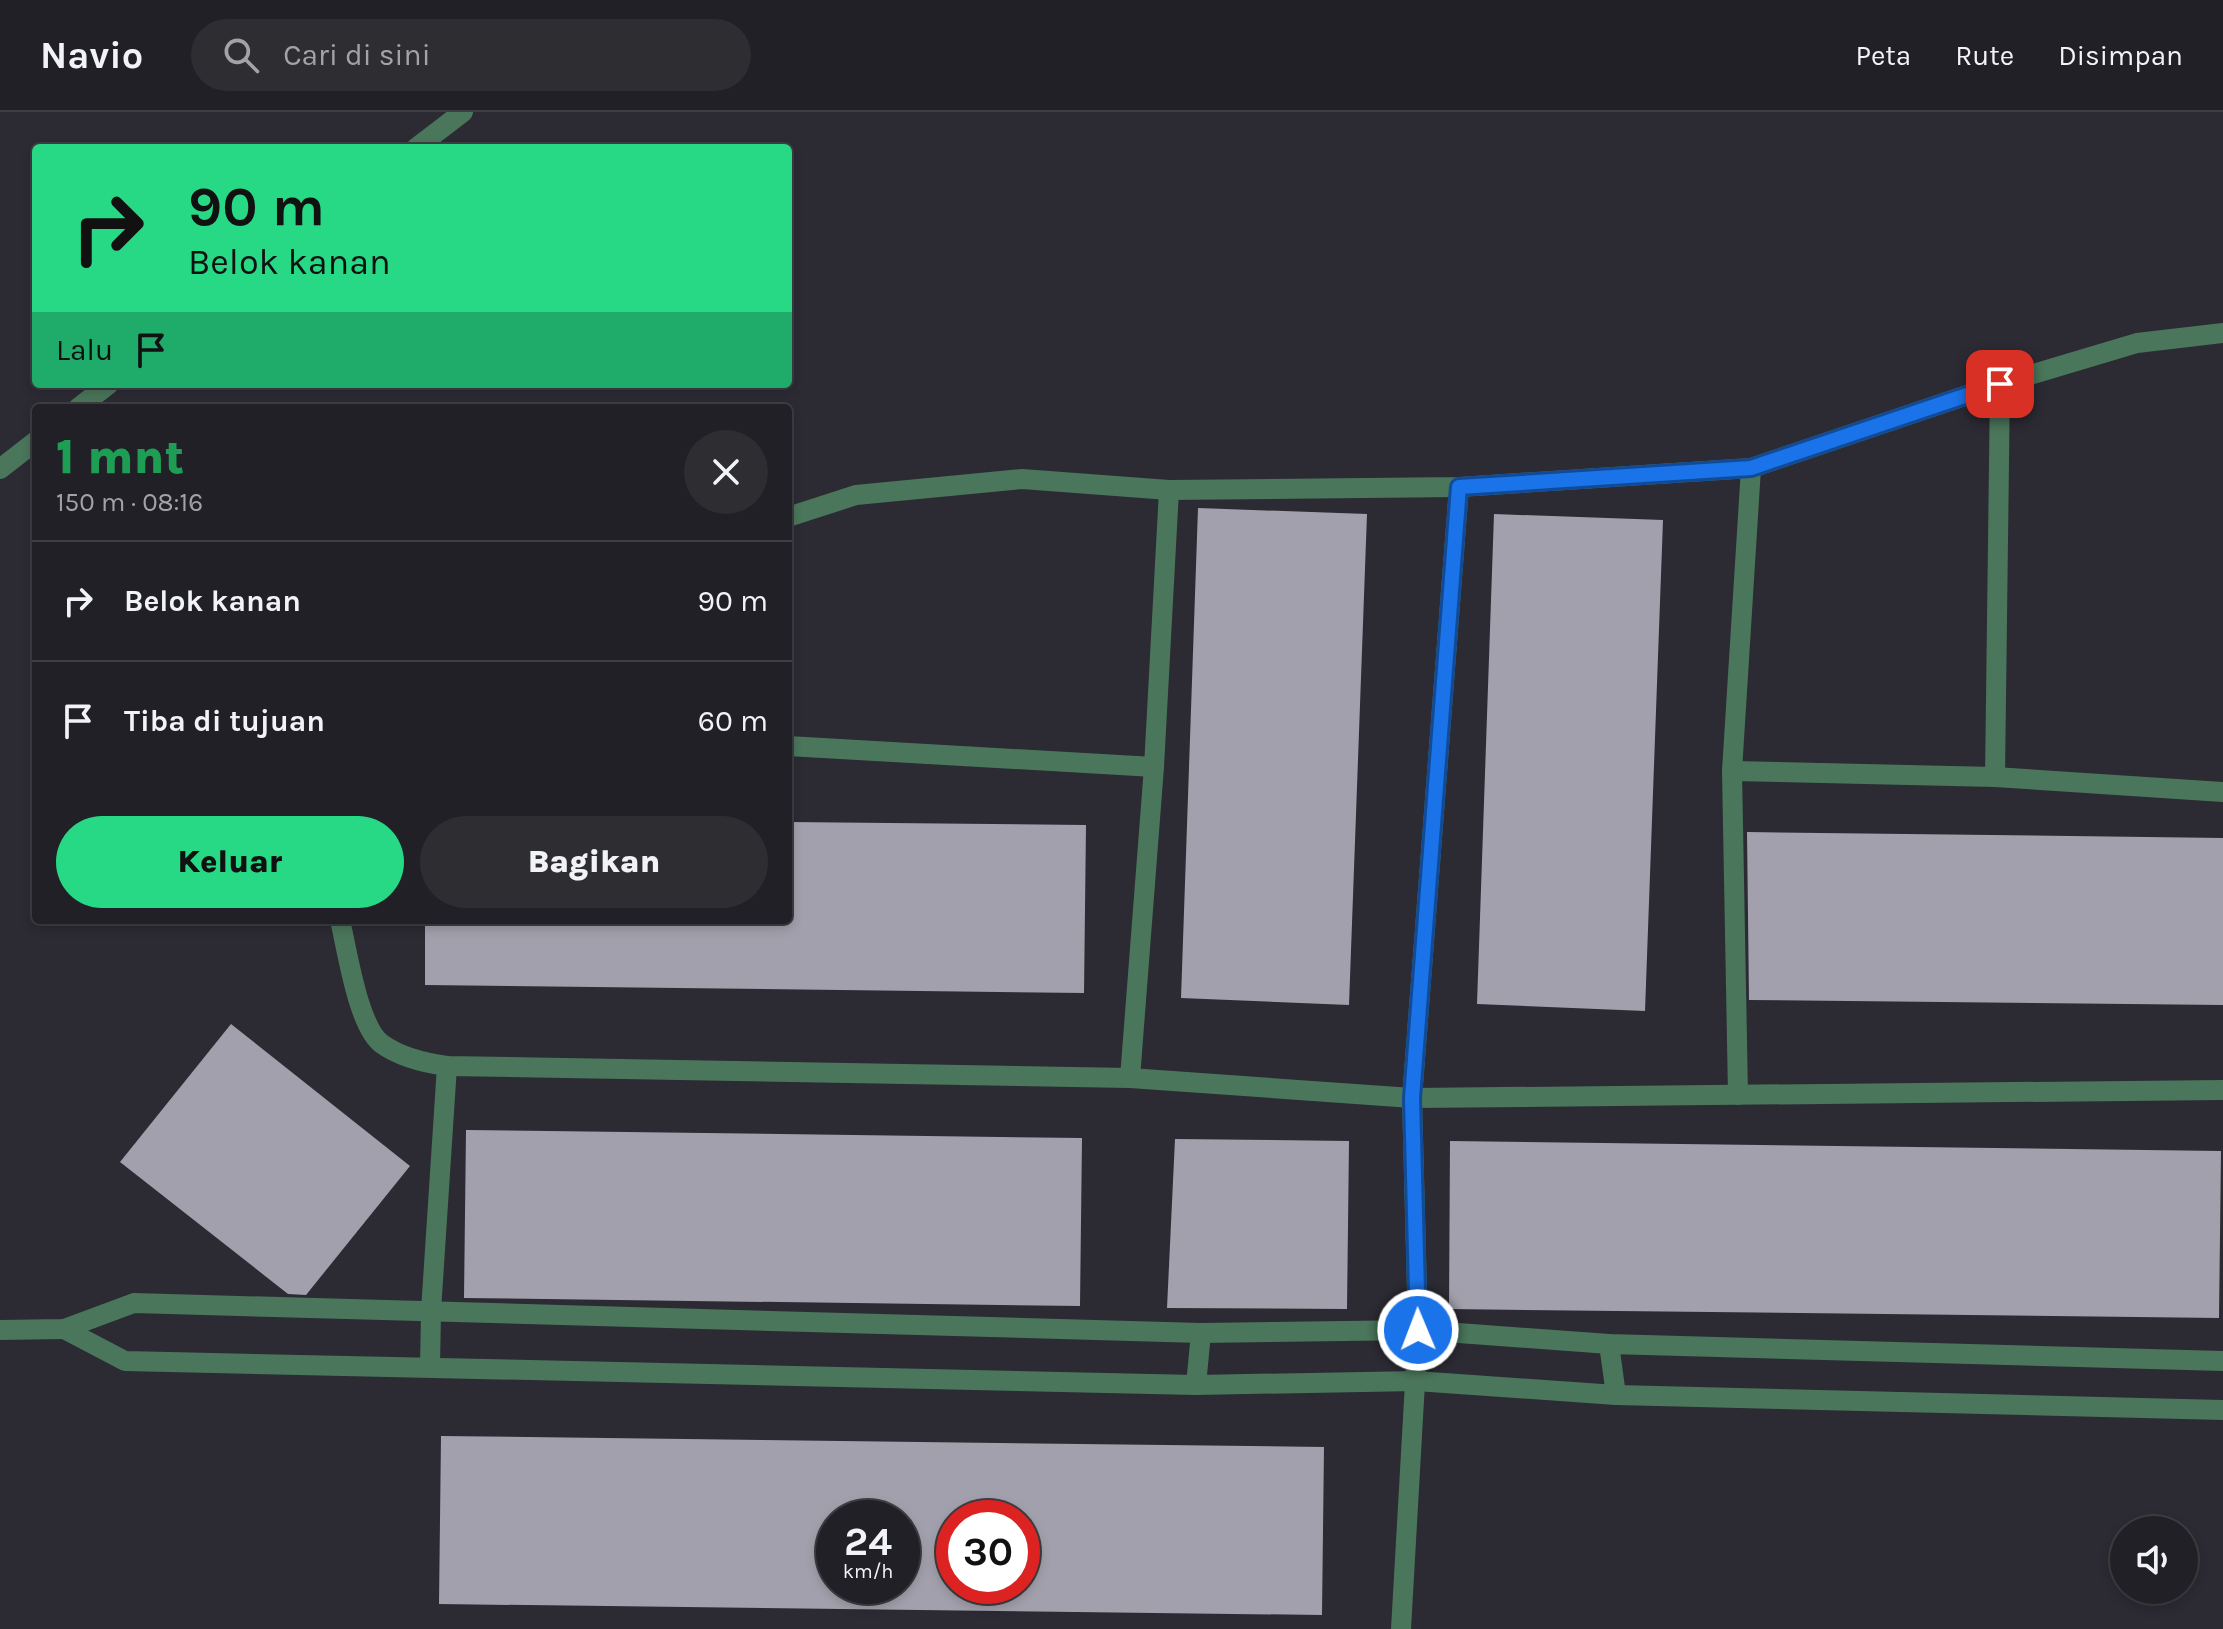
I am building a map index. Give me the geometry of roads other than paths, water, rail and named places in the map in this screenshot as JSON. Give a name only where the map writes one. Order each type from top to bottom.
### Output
[{"type":"street","points":[[421,144],[463,112]]},
{"type":"street","points":[[792,516],[856,495],[1022,479],[1169,490],[1459,487],[1751,468],[2000,384],[2137,343],[2223,333]]},
{"type":"street","points":[[1995,777],[2000,384]]},
{"type":"street","points":[[83,404],[104,388]]},
{"type":"street","points":[[0,469],[32,444]]},
{"type":"street","points":[[1738,1095],[1732,771],[1751,468]]},
{"type":"street","points":[[1401,1629],[1418,1330],[1412,1098],[1459,487]]},
{"type":"street","points":[[1130,1078],[1154,767],[1169,490]]},
{"type":"street","points":[[792,746],[1154,767]]},
{"type":"street","points":[[1732,771],[1995,777],[2223,792]]},
{"type":"street","points":[[341,924],[360,1009],[379,1043],[423,1063],[447,1066],[1130,1078],[1412,1098],[2223,1090]]},
{"type":"street","points":[[430,1367],[447,1066]]},
{"type":"street","points":[[0,1330],[64,1329],[134,1303],[1201,1333],[1418,1330],[1609,1344],[2223,1361]]},
{"type":"street","points":[[64,1329],[125,1361],[1196,1385],[1416,1381],[1616,1395],[2223,1410]]},
{"type":"street","points":[[1196,1385],[1201,1333]]},
{"type":"street","points":[[1609,1344],[1616,1395]]}]
